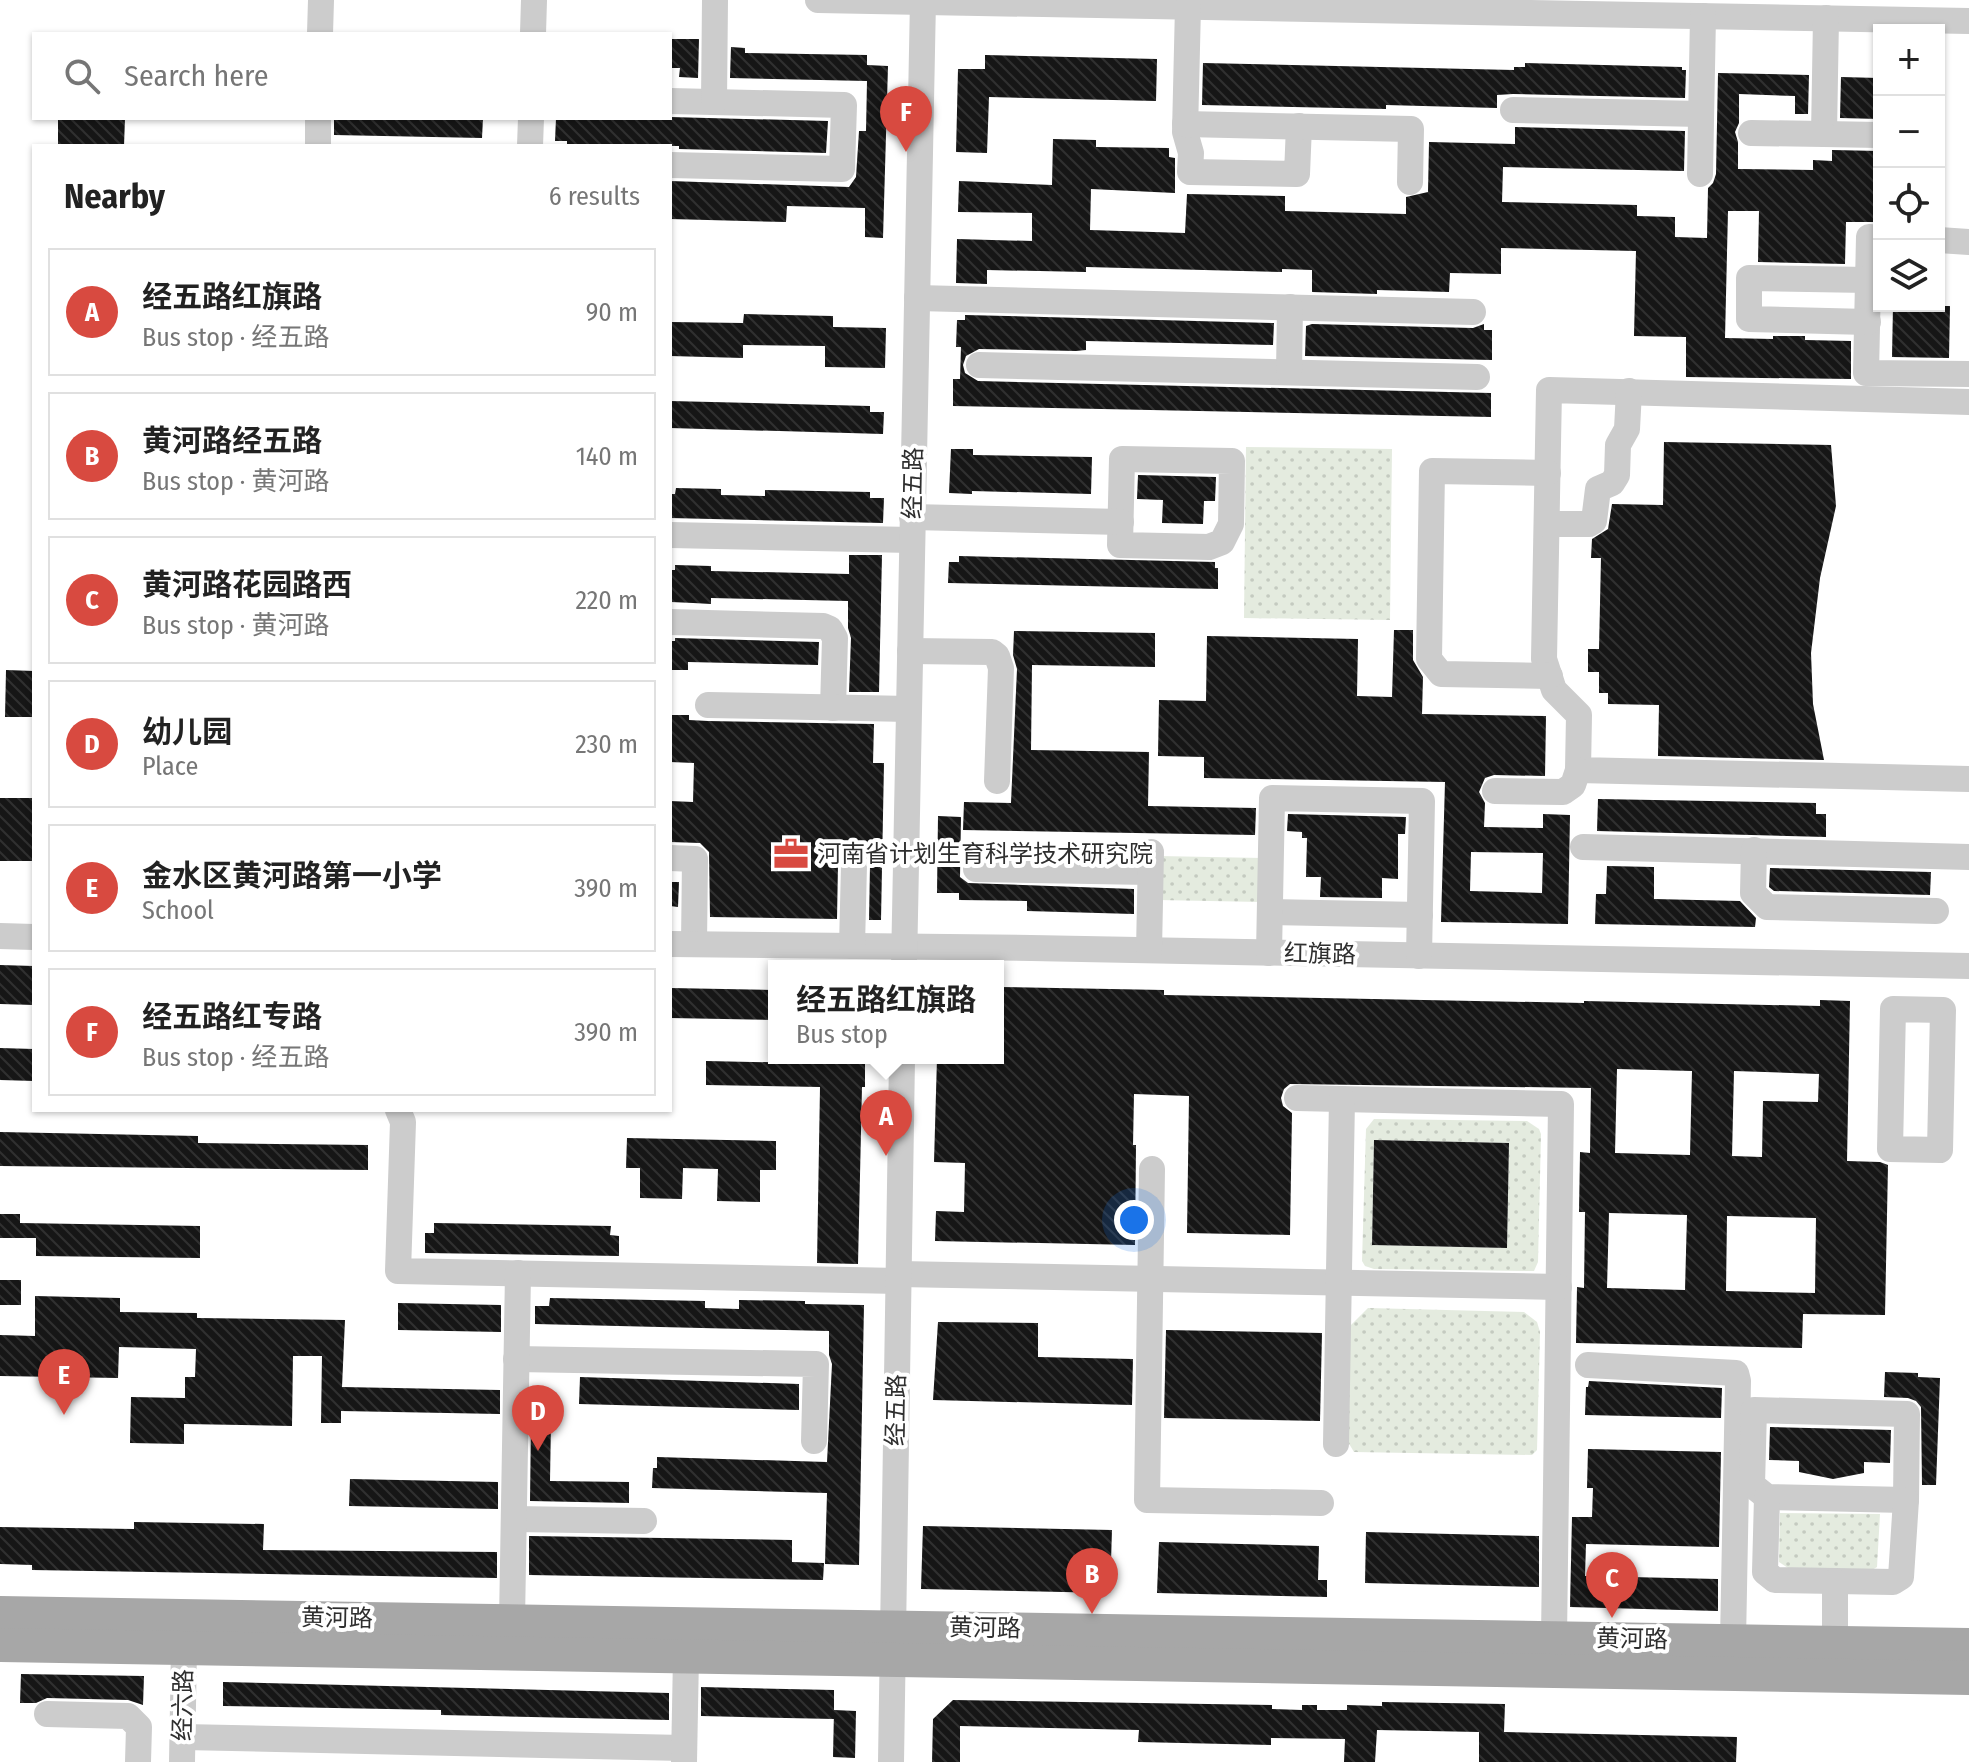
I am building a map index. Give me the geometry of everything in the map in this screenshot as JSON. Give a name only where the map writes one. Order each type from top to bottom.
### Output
[{"type":"main road","name":"黄河路","points":[[0,1613],[512,1621],[892,1643],[1969,1678]]},
{"type":"main road","name":"黄河路","points":[[0,1645],[686,1656],[892,1643],[1554,1638],[1969,1645]]},
{"type":"street","points":[[320,32],[321,0]]},
{"type":"street","points":[[533,32],[534,0]]},
{"type":"street","points":[[714,102],[715,0]]},
{"type":"street","points":[[818,0],[1492,6],[1703,16],[1789,9],[1826,18],[1909,10],[1969,21]]},
{"type":"street","name":"经五路","points":[[904,956],[922,1]]},
{"type":"street","points":[[1192,4],[1185,124],[1191,153],[1190,172],[1297,174],[1299,126]]},
{"type":"street","points":[[1700,174],[1703,16]]},
{"type":"street","points":[[1824,134],[1826,18]]},
{"type":"street","points":[[672,101],[844,105],[842,169],[672,165]]},
{"type":"street","points":[[1513,110],[1701,114]]},
{"type":"street","points":[[318,120],[318,144]]},
{"type":"street","points":[[530,144],[531,120]]},
{"type":"street","points":[[1185,124],[1411,129],[1410,182]]},
{"type":"street","points":[[1751,133],[1873,135]]},
{"type":"street","points":[[1873,237],[1869,237],[1866,373],[1969,374]]},
{"type":"street","points":[[1945,240],[1969,242]]},
{"type":"street","points":[[1868,280],[1749,278],[1749,319],[1868,322]]},
{"type":"street","points":[[917,298],[1473,312]]},
{"type":"street","points":[[1289,372],[1290,307]]},
{"type":"street","points":[[979,365],[1477,377]]},
{"type":"street","points":[[1495,791],[1563,792],[1573,785],[1578,770],[1579,715],[1554,690],[1544,659],[1549,390],[1969,402]]},
{"type":"street","points":[[1547,524],[1589,524],[1594,521],[1598,489],[1612,483],[1617,475],[1618,445],[1627,429],[1629,391]]},
{"type":"street","points":[[1122,459],[1232,461],[1231,524],[1222,542],[1209,547],[1120,545],[1121,522],[1122,459]]},
{"type":"street","points":[[1548,473],[1432,471],[1429,659],[1441,674],[1550,676]]},
{"type":"street","points":[[672,535],[1121,522]]},
{"type":"street","points":[[672,622],[823,626],[830,629],[835,638],[833,708]]},
{"type":"street","points":[[910,651],[992,652],[997,656],[1001,668],[997,781]]},
{"type":"street","points":[[708,705],[909,709]]},
{"type":"street","points":[[1578,770],[1969,779]]},
{"type":"street","points":[[1269,953],[1272,798],[1422,801],[1419,956]]},
{"type":"street","points":[[1583,847],[1969,857]]},
{"type":"street","points":[[1754,850],[1753,893],[1767,907],[1936,911]]},
{"type":"street","points":[[672,858],[695,859],[682,944]]},
{"type":"street","points":[[976,869],[1150,862],[1149,950]]},
{"type":"street","points":[[852,946],[854,865]]},
{"type":"street","points":[[1270,912],[1420,915]]},
{"type":"street","points":[[0,936],[32,937]]},
{"type":"street","name":"红旗路","points":[[682,944],[852,946],[904,956],[1149,950],[1969,966]]},
{"type":"street","points":[[1893,1009],[1943,1010],[1940,1150],[1890,1149],[1893,1009]]},
{"type":"street","name":"经五路","points":[[891,1762],[902,1064]]},
{"type":"street","points":[[1297,1098],[1561,1104],[1554,1638]]},
{"type":"street","points":[[1336,1444],[1342,1099]]},
{"type":"street","points":[[399,1112],[403,1122],[398,1271],[1559,1287]]},
{"type":"street","points":[[1152,1169],[1147,1500],[1321,1503]]},
{"type":"street","points":[[512,1621],[518,1273]]},
{"type":"street","points":[[516,1359],[816,1364],[814,1441]]},
{"type":"street","points":[[1588,1365],[1736,1373],[1733,1641]]},
{"type":"street","points":[[1767,1497],[1765,1572],[1775,1580],[1893,1582],[1901,1577],[1906,1500],[1907,1414],[1754,1410],[1752,1485],[1767,1497],[1906,1500]]},
{"type":"street","points":[[514,1519],[644,1521]]},
{"type":"street","points":[[1835,1581],[1835,1643]]},
{"type":"street","name":"经六路","points":[[182,1750],[184,1648]]},
{"type":"street","points":[[182,1750],[684,1755],[686,1656]]},
{"type":"street","points":[[47,1714],[128,1716],[139,1727],[138,1762]]},
{"type":"shaded area","points":[[1246,447],[1392,449],[1390,620],[1244,618]]},
{"type":"shaded area","points":[[1159,856],[1262,858],[1261,902],[1158,900]]},
{"type":"shaded area","points":[[1374,1119],[1527,1121],[1539,1129],[1538,1262],[1534,1271],[1374,1269],[1365,1266],[1362,1261],[1366,1129]],"holes":[[[1374,1140],[1509,1143],[1507,1248],[1372,1245]]]},
{"type":"shaded area","points":[[1368,1308],[1524,1312],[1537,1322],[1540,1332],[1537,1450],[1532,1455],[1354,1452],[1348,1442],[1347,1329]]},
{"type":"shaded area","points":[[1780,1513],[1880,1514],[1877,1567],[1872,1570],[1788,1568],[1779,1562]]},
{"type":"building","points":[[672,39],[699,39],[698,78],[679,77],[680,68],[672,68]]},
{"type":"building","points":[[731,47],[745,48],[745,53],[867,55],[867,65],[888,66],[883,238],[865,237],[865,208],[787,206],[786,222],[672,219],[672,181],[849,187],[856,177],[859,131],[866,131],[867,81],[730,78]]},
{"type":"building","points":[[985,55],[1157,59],[1156,101],[989,97],[987,153],[956,152],[958,69],[985,69]]},
{"type":"building","points":[[1203,63],[1514,70],[1514,67],[1525,67],[1525,63],[1682,67],[1686,70],[1685,98],[1513,94],[1497,95],[1497,108],[1202,105]]},
{"type":"building","points":[[1718,73],[1809,75],[1808,114],[1795,114],[1795,96],[1739,94],[1739,123],[1735,132],[1738,169],[1813,170],[1813,160],[1832,161],[1832,150],[1873,151],[1873,222],[1846,222],[1845,264],[1758,262],[1759,211],[1728,211],[1725,338],[1805,336],[1805,340],[1851,341],[1851,379],[1686,377],[1686,337],[1634,336],[1636,251],[1501,248],[1501,274],[1450,273],[1449,292],[1312,292],[1312,270],[1282,269],[1282,272],[1086,267],[1086,272],[987,270],[987,284],[956,283],[957,239],[1032,241],[1032,213],[958,212],[959,181],[1052,185],[1053,139],[1096,140],[1096,147],[1169,148],[1169,157],[1175,158],[1175,193],[1091,189],[1090,230],[1185,233],[1187,194],[1285,196],[1285,211],[1406,214],[1406,197],[1428,192],[1429,142],[1515,144],[1515,127],[1685,131],[1684,171],[1503,167],[1502,202],[1637,205],[1637,216],[1675,217],[1675,237],[1707,238],[1708,188],[1716,174]]},
{"type":"building","points":[[1841,77],[1873,78],[1873,119],[1840,118]]},
{"type":"building","points":[[672,117],[828,121],[826,153],[679,149],[679,146],[672,144],[567,144],[567,141],[555,141],[556,120],[672,120]]},
{"type":"building","points":[[58,120],[125,120],[124,144],[58,144]]},
{"type":"building","points":[[334,120],[483,120],[482,138],[334,135]]},
{"type":"building","points":[[1945,306],[1950,306],[1949,358],[1892,357],[1893,312],[1945,312]]},
{"type":"building","points":[[744,314],[833,316],[833,327],[886,328],[885,368],[825,367],[825,346],[743,345],[743,358],[672,356],[672,322],[743,323]]},
{"type":"building","points":[[965,315],[1274,323],[1273,345],[1086,341],[1086,350],[1076,351],[979,349],[966,356],[963,365],[965,373],[978,381],[1491,393],[1491,417],[953,406],[953,379],[960,379],[961,347],[956,347],[957,320],[965,320]]},
{"type":"building","points":[[1484,324],[1484,330],[1492,330],[1492,360],[1305,356],[1306,326],[1473,328]]},
{"type":"building","points":[[672,401],[870,406],[870,412],[884,412],[883,434],[672,428]]},
{"type":"building","points":[[1664,442],[1831,445],[1836,506],[1820,578],[1811,653],[1813,704],[1824,760],[1658,756],[1659,705],[1608,704],[1608,693],[1599,693],[1599,672],[1588,672],[1588,649],[1599,649],[1601,558],[1591,558],[1592,539],[1608,529],[1612,504],[1663,505]]},
{"type":"building","points":[[951,449],[973,449],[973,455],[1092,457],[1091,494],[949,493]]},
{"type":"building","points":[[1138,475],[1216,477],[1215,501],[1204,501],[1203,524],[1162,523],[1163,500],[1137,499]]},
{"type":"building","points":[[676,488],[721,489],[721,495],[765,496],[765,490],[870,492],[870,498],[884,498],[883,523],[672,518],[672,494],[675,494]]},
{"type":"building","points":[[849,555],[882,555],[879,692],[849,692],[851,638],[848,601],[711,598],[711,604],[672,602],[672,570],[675,570],[675,565],[711,566],[711,571],[849,574]]},
{"type":"building","points":[[959,556],[1215,562],[1218,589],[948,583],[949,562],[959,562]]},
{"type":"building","points":[[1394,630],[1413,630],[1413,660],[1423,677],[1422,714],[1546,716],[1545,776],[1494,775],[1485,778],[1479,792],[1485,803],[1484,827],[1543,828],[1543,814],[1570,815],[1568,924],[1441,922],[1445,782],[1204,778],[1204,757],[1158,756],[1159,700],[1206,701],[1207,636],[1358,639],[1357,696],[1392,697]],"holes":[[[1471,852],[1543,853],[1542,893],[1470,891]]]},
{"type":"building","points":[[1014,631],[1155,633],[1155,667],[1032,665],[1031,750],[1149,752],[1148,806],[1256,808],[1255,835],[963,830],[964,802],[1011,803],[1017,669],[1013,655]]},
{"type":"building","points":[[675,638],[819,642],[818,665],[688,662],[688,670],[672,670],[672,641]]},
{"type":"building","points":[[6,670],[32,671],[32,717],[5,717]]},
{"type":"building","name":"河南省计划生育科学技术研究院","points":[[672,715],[689,715],[689,720],[708,721],[874,724],[873,763],[884,763],[881,920],[869,920],[870,865],[863,852],[854,849],[841,856],[838,864],[837,919],[710,917],[709,852],[700,843],[672,842],[672,801],[693,802],[694,763],[672,762]]},
{"type":"building","points":[[0,798],[32,798],[32,861],[0,861]]},
{"type":"building","points":[[1598,799],[1816,803],[1816,814],[1826,814],[1826,837],[1597,831]]},
{"type":"building","points":[[1288,814],[1406,817],[1405,834],[1398,834],[1398,879],[1382,878],[1382,898],[1320,897],[1321,877],[1306,877],[1307,838],[1302,838],[1302,832],[1287,831]]},
{"type":"building","points":[[938,816],[961,817],[960,877],[968,883],[1134,889],[1134,914],[1027,911],[1027,901],[959,900],[959,893],[937,893]]},
{"type":"building","points":[[1607,866],[1654,867],[1654,899],[1740,901],[1756,918],[1755,927],[1595,924],[1596,894],[1606,894]]},
{"type":"building","points":[[1770,868],[1931,872],[1930,895],[1774,891],[1769,887]]},
{"type":"building","points":[[672,882],[679,882],[678,907],[672,906]]},
{"type":"building","points":[[0,965],[32,966],[32,1005],[0,1004]]},
{"type":"building","points":[[1004,987],[1164,990],[1164,995],[1584,1003],[1820,1006],[1820,1000],[1850,1001],[1847,1161],[1888,1165],[1885,1315],[1803,1314],[1802,1348],[1576,1343],[1577,1287],[1584,1288],[1585,1212],[1579,1212],[1580,1152],[1590,1153],[1591,1088],[1290,1084],[1281,1098],[1283,1106],[1292,1113],[1290,1235],[1187,1233],[1189,1096],[1134,1094],[1135,1245],[935,1241],[936,1211],[964,1212],[965,1163],[934,1162],[937,1064],[1004,1064]],"holes":[[[1617,1069],[1692,1071],[1690,1155],[1615,1153]],[[1734,1071],[1819,1074],[1818,1102],[1763,1101],[1762,1157],[1732,1156]],[[1609,1213],[1687,1215],[1685,1290],[1607,1288]],[[1727,1216],[1816,1218],[1815,1293],[1726,1291]]]},
{"type":"building","points":[[672,988],[768,990],[768,1020],[672,1018]]},
{"type":"building","points":[[0,1048],[32,1049],[32,1081],[0,1080]]},
{"type":"building","points":[[706,1061],[865,1064],[858,1264],[817,1263],[820,1087],[706,1085]]},
{"type":"building","points":[[0,1132],[198,1136],[198,1143],[368,1145],[368,1170],[0,1166]]},
{"type":"building","points":[[627,1138],[776,1141],[776,1170],[760,1170],[760,1202],[717,1201],[718,1169],[683,1168],[682,1199],[640,1198],[640,1168],[626,1168]]},
{"type":"building","points":[[1374,1140],[1509,1143],[1507,1248],[1372,1245]]},
{"type":"building","points":[[0,1214],[20,1214],[20,1223],[200,1226],[200,1258],[36,1256],[36,1238],[0,1238]]},
{"type":"building","points":[[434,1223],[611,1226],[610,1235],[619,1236],[619,1256],[425,1253],[425,1233],[434,1233]]},
{"type":"building","points":[[0,1280],[21,1280],[21,1305],[0,1305]]},
{"type":"building","points":[[35,1296],[120,1298],[120,1312],[197,1313],[197,1318],[345,1320],[342,1387],[500,1390],[500,1414],[341,1411],[341,1423],[321,1423],[322,1356],[293,1356],[292,1426],[184,1424],[184,1444],[130,1443],[131,1397],[185,1398],[185,1377],[195,1377],[196,1349],[119,1347],[118,1378],[0,1376],[0,1335],[35,1336]]},
{"type":"building","points":[[550,1298],[705,1301],[705,1308],[739,1309],[739,1300],[864,1305],[859,1565],[825,1564],[827,1493],[652,1488],[657,1457],[827,1462],[832,1364],[829,1331],[535,1324],[535,1306],[549,1306]]},
{"type":"building","points":[[398,1303],[501,1305],[501,1332],[398,1330]]},
{"type":"building","points":[[938,1322],[1038,1323],[1038,1357],[1133,1359],[1132,1405],[933,1400]]},
{"type":"building","points":[[1166,1330],[1322,1333],[1320,1421],[1164,1418]]},
{"type":"building","points":[[1885,1372],[1918,1373],[1918,1377],[1940,1378],[1936,1485],[1922,1485],[1921,1407],[1908,1398],[1884,1397]]},
{"type":"building","points":[[580,1377],[799,1384],[799,1410],[579,1404]]},
{"type":"building","points":[[1589,1381],[1722,1388],[1721,1418],[1585,1415]]},
{"type":"building","points":[[531,1421],[551,1421],[550,1481],[629,1482],[629,1503],[530,1501]]},
{"type":"building","points":[[1770,1427],[1891,1430],[1890,1463],[1864,1462],[1864,1473],[1833,1479],[1799,1472],[1799,1461],[1769,1460]]},
{"type":"building","points":[[1588,1449],[1721,1452],[1719,1547],[1586,1544],[1585,1576],[1718,1579],[1718,1611],[1570,1607],[1572,1517],[1592,1517],[1593,1488],[1587,1488]]},
{"type":"building","points":[[350,1479],[498,1482],[498,1509],[349,1506]]},
{"type":"building","points":[[134,1522],[264,1524],[263,1550],[497,1552],[497,1578],[32,1570],[32,1565],[0,1564],[0,1527],[134,1529]]},
{"type":"building","points":[[923,1526],[1112,1530],[1110,1593],[921,1589]]},
{"type":"building","points":[[1366,1532],[1539,1536],[1539,1587],[1365,1583]]},
{"type":"building","points":[[529,1536],[792,1540],[792,1562],[824,1563],[823,1580],[529,1575]]},
{"type":"building","points":[[1159,1542],[1319,1546],[1318,1580],[1327,1580],[1327,1597],[1157,1593]]},
{"type":"building","points":[[21,1674],[144,1676],[143,1705],[128,1700],[47,1698],[36,1703],[20,1703]]},
{"type":"building","points":[[223,1682],[669,1693],[669,1720],[441,1715],[441,1710],[223,1706]]},
{"type":"building","points":[[701,1687],[834,1690],[834,1719],[701,1716]]},
{"type":"building","points":[[953,1700],[1272,1705],[1272,1709],[1302,1710],[1302,1705],[1317,1705],[1317,1710],[1347,1710],[1347,1705],[1382,1706],[1382,1702],[1505,1704],[1504,1732],[1737,1737],[1736,1762],[1479,1762],[1479,1732],[1377,1730],[1375,1762],[1344,1762],[1345,1739],[1271,1738],[1271,1745],[1138,1742],[1139,1730],[960,1726],[960,1762],[932,1762],[933,1719]]},
{"type":"building","points":[[834,1710],[856,1711],[855,1758],[833,1757]]},
{"type":"place","name":"经五路红专路","points":[[906,152]]},
{"type":"place","name":"河南省计划生育科学技术研究院","points":[[791,854]]},
{"type":"place","name":"经五路红旗路","points":[[886,1156]]},
{"type":"place","name":"金水区黄河路第一小学","points":[[64,1415]]},
{"type":"place","name":"幼儿园","points":[[538,1451]]},
{"type":"place","name":"黄河路经五路","points":[[1092,1614]]},
{"type":"place","name":"黄河路花园路西","points":[[1612,1618]]}]
